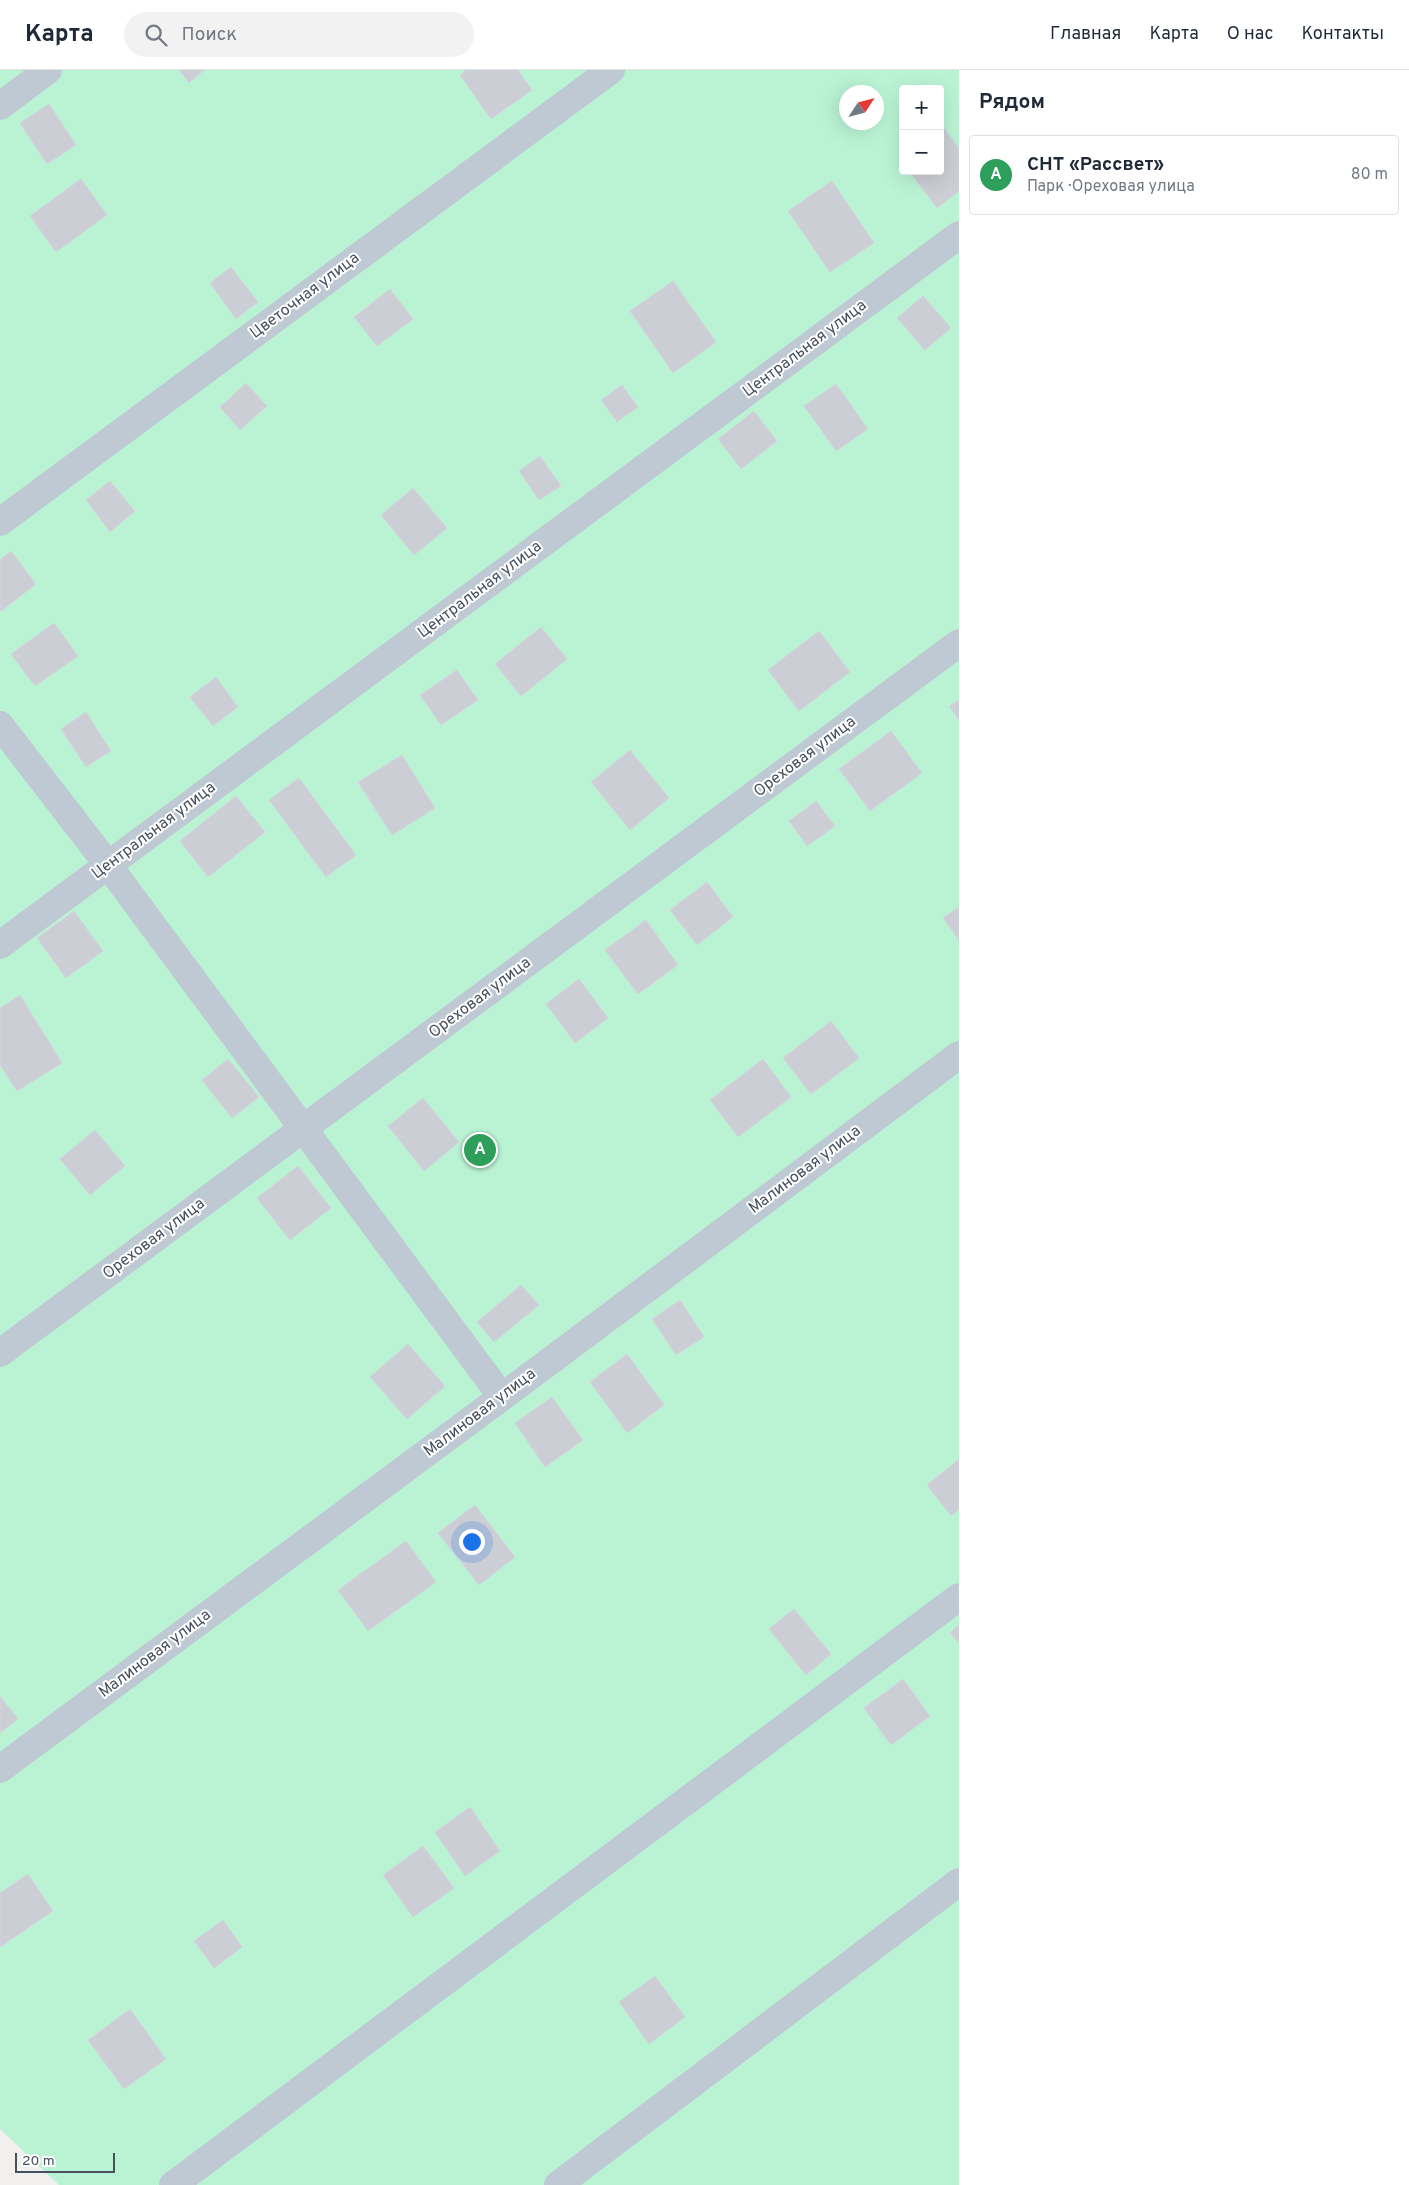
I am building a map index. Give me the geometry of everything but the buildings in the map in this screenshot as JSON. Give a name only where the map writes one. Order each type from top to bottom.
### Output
[{"type":"street","points":[[0,106],[48,70]]},
{"type":"street","name":"Цветочная улица","points":[[0,522],[611,70]]},
{"type":"street","name":"Центральная улица","points":[[0,945],[959,235]]},
{"type":"street","name":"Ореховая улица","points":[[0,1353],[959,643]]},
{"type":"street","points":[[0,725],[108,865],[502,1397]]},
{"type":"street","name":"Малиновая улица","points":[[0,1769],[959,1055]]},
{"type":"street","points":[[173,2185],[959,1597]]},
{"type":"street","points":[[558,2185],[959,1882]]},
{"type":"green space","points":[[0,70],[959,70],[959,2185],[59,2185],[0,2129]]},
{"type":"place","name":"СНТ «Рассвет»","points":[[480,1150]]}]
